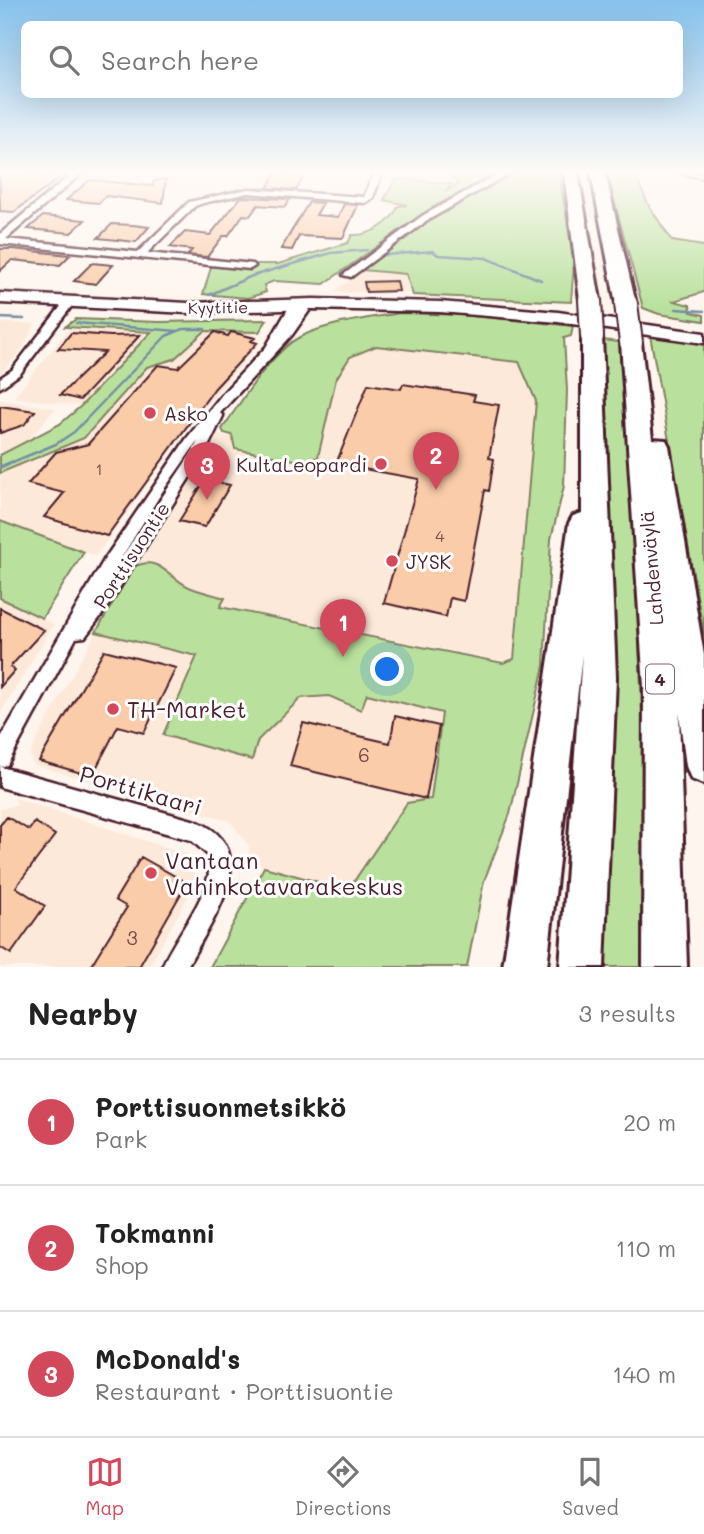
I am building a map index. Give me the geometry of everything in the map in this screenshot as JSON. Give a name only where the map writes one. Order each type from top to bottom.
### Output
[{"type":"highway","points":[[579,218],[592,336],[599,677],[582,967]]},
{"type":"highway","name":"Lahdenväylä","points":[[609,218],[626,304],[637,392],[661,687],[666,967]]},
{"type":"highway","points":[[637,392],[654,431],[674,548],[704,766]]},
{"type":"highway","points":[[525,963],[582,531],[596,459]]},
{"type":"main road","name":"Kyytitie","points":[[0,298],[155,314],[436,307],[558,317],[704,338]]},
{"type":"main road","name":"Kyytitie","points":[[0,306],[67,307]]},
{"type":"street","points":[[0,240],[25,218]]},
{"type":"street","points":[[140,255],[178,218]]},
{"type":"street","points":[[348,275],[425,218]]},
{"type":"street","points":[[0,240],[250,266]]},
{"type":"street","points":[[0,384],[16,372],[67,307]]},
{"type":"street","name":"Porttisuontie","points":[[0,758],[131,528],[183,451],[272,347],[289,334],[298,309]]},
{"type":"street","name":"Porttikaari","points":[[0,777],[196,831],[210,838],[219,851],[222,867],[219,884],[174,967]]},
{"type":"shaded area","points":[[362,270],[406,274],[411,293],[334,292]]},
{"type":"shaded area","points":[[0,323],[35,324],[21,351],[0,374]]},
{"type":"shaded area","points":[[70,328],[152,331],[81,406],[14,397]]},
{"type":"shaded area","points":[[205,331],[248,332],[257,335],[260,343],[194,419],[96,556],[0,521],[0,473],[84,438],[147,367],[174,359]]},
{"type":"shaded area","points":[[311,332],[535,340],[539,397],[512,663],[122,587],[216,434],[301,452],[269,370],[294,340]]},
{"type":"shaded area","points":[[0,400],[55,408],[28,442],[0,455]]},
{"type":"shaded area","points":[[0,598],[54,624],[0,714]]},
{"type":"shaded area","points":[[96,632],[473,719],[460,921],[248,862],[249,846],[230,821],[34,765],[30,755],[39,735]]},
{"type":"shaded area","points":[[15,798],[186,854],[195,875],[189,895],[149,967],[0,967],[0,809],[17,805]]},
{"type":"green space","points":[[391,218],[417,218],[324,284],[274,281],[264,285],[266,292],[248,298],[203,294],[212,264],[278,264],[348,243],[352,235],[366,233]]},
{"type":"green space","points":[[434,218],[567,218],[574,263],[571,302],[413,295],[406,274],[362,270],[397,239]]},
{"type":"green space","points":[[619,218],[657,218],[672,241],[704,246],[704,292],[674,301],[690,305],[691,312],[704,315],[704,321],[659,314],[643,308]]},
{"type":"green space","points":[[401,313],[465,315],[573,326],[571,336],[564,338],[567,390],[564,486],[551,539],[544,666],[510,814],[484,881],[467,967],[210,967],[264,867],[348,890],[407,803],[431,799],[442,713],[367,694],[361,710],[329,696],[301,698],[258,740],[252,760],[163,735],[197,656],[96,632],[134,567],[149,563],[156,565],[187,586],[225,598],[220,607],[503,663],[514,659],[536,401],[519,362],[376,346],[350,357],[336,379],[318,457],[305,462],[235,449],[232,435],[224,433],[222,429],[270,363],[298,338],[342,323]]},
{"type":"green space","points":[[76,319],[159,322],[267,320],[259,332],[205,331],[174,359],[147,367],[84,438],[0,473],[0,455],[60,424],[81,406],[151,332],[65,327]]},
{"type":"green space","points":[[650,335],[704,344],[704,635]]},
{"type":"green space","points":[[602,340],[619,342],[632,473],[642,714],[641,967],[602,967],[608,458]]},
{"type":"green space","points":[[0,521],[84,552],[42,618],[0,598]]},
{"type":"building","points":[[41,218],[85,220],[71,233],[28,229]]},
{"type":"building","points":[[224,218],[241,218],[207,257],[188,255],[192,250],[170,247],[185,232],[210,235]]},
{"type":"building","points":[[299,218],[352,218],[343,238],[299,236],[292,250],[281,249]]},
{"type":"building","points":[[112,224],[149,227],[136,242],[98,238]]},
{"type":"building","points":[[0,249],[70,255],[60,265],[12,260],[0,271]]},
{"type":"building","points":[[92,263],[113,265],[96,284],[74,281]]},
{"type":"building","points":[[397,281],[399,291],[366,292],[364,282]]},
{"type":"building","points":[[215,332],[228,336],[231,332],[255,338],[251,341],[257,343],[215,388],[107,536],[44,517],[64,493],[28,484],[56,452],[88,444],[158,365],[178,368]]},
{"type":"building","points":[[71,333],[140,335],[80,400],[60,395],[105,352],[58,349]]},
{"type":"building","points":[[368,384],[401,389],[403,384],[475,395],[473,401],[499,405],[489,458],[494,459],[489,491],[485,490],[464,601],[450,598],[446,617],[384,603],[419,479],[336,464]]},
{"type":"building","points":[[0,406],[35,411],[24,425],[0,433]]},
{"type":"building","points":[[205,480],[230,485],[205,527],[179,521]]},
{"type":"building","points":[[0,608],[44,630],[10,667],[15,670],[0,687]]},
{"type":"building","name":"TH-Market","points":[[104,650],[176,668],[144,733],[118,726],[92,776],[39,761]]},
{"type":"building","points":[[395,716],[439,726],[426,799],[290,766],[303,723],[390,743]]},
{"type":"building","points":[[7,817],[29,830],[35,822],[55,835],[16,887],[45,906],[11,954],[0,947],[0,825]]},
{"type":"building","points":[[141,857],[187,883],[139,967],[90,967],[127,907],[115,900]]},
{"type":"waterway","points":[[209,295],[252,276],[331,253],[367,250]]},
{"type":"waterway","points":[[385,255],[433,251],[438,255],[486,258],[541,280]]},
{"type":"waterway","points":[[676,309],[704,311]]},
{"type":"waterway","points":[[0,318],[24,319]]},
{"type":"waterway","points":[[76,323],[178,331]]},
{"type":"waterway","points":[[8,464],[56,444],[74,432],[166,336],[183,329],[205,329]]},
{"type":"waterway","points":[[0,467],[12,462]]},
{"type":"place","name":"Asko","points":[[150,413]]},
{"type":"place","name":"KultaLeopardi","points":[[381,464]]},
{"type":"place","name":"Tokmanni","points":[[436,490]]},
{"type":"place","name":"McDonald's","points":[[207,500]]},
{"type":"place","name":"JYSK","points":[[392,561]]},
{"type":"place","name":"Porttisuonmetsikkö","points":[[343,657]]},
{"type":"place","name":"TH-Market","points":[[113,709]]},
{"type":"place","name":"Vantaan Vahinkotavarakeskus","points":[[151,873]]}]
